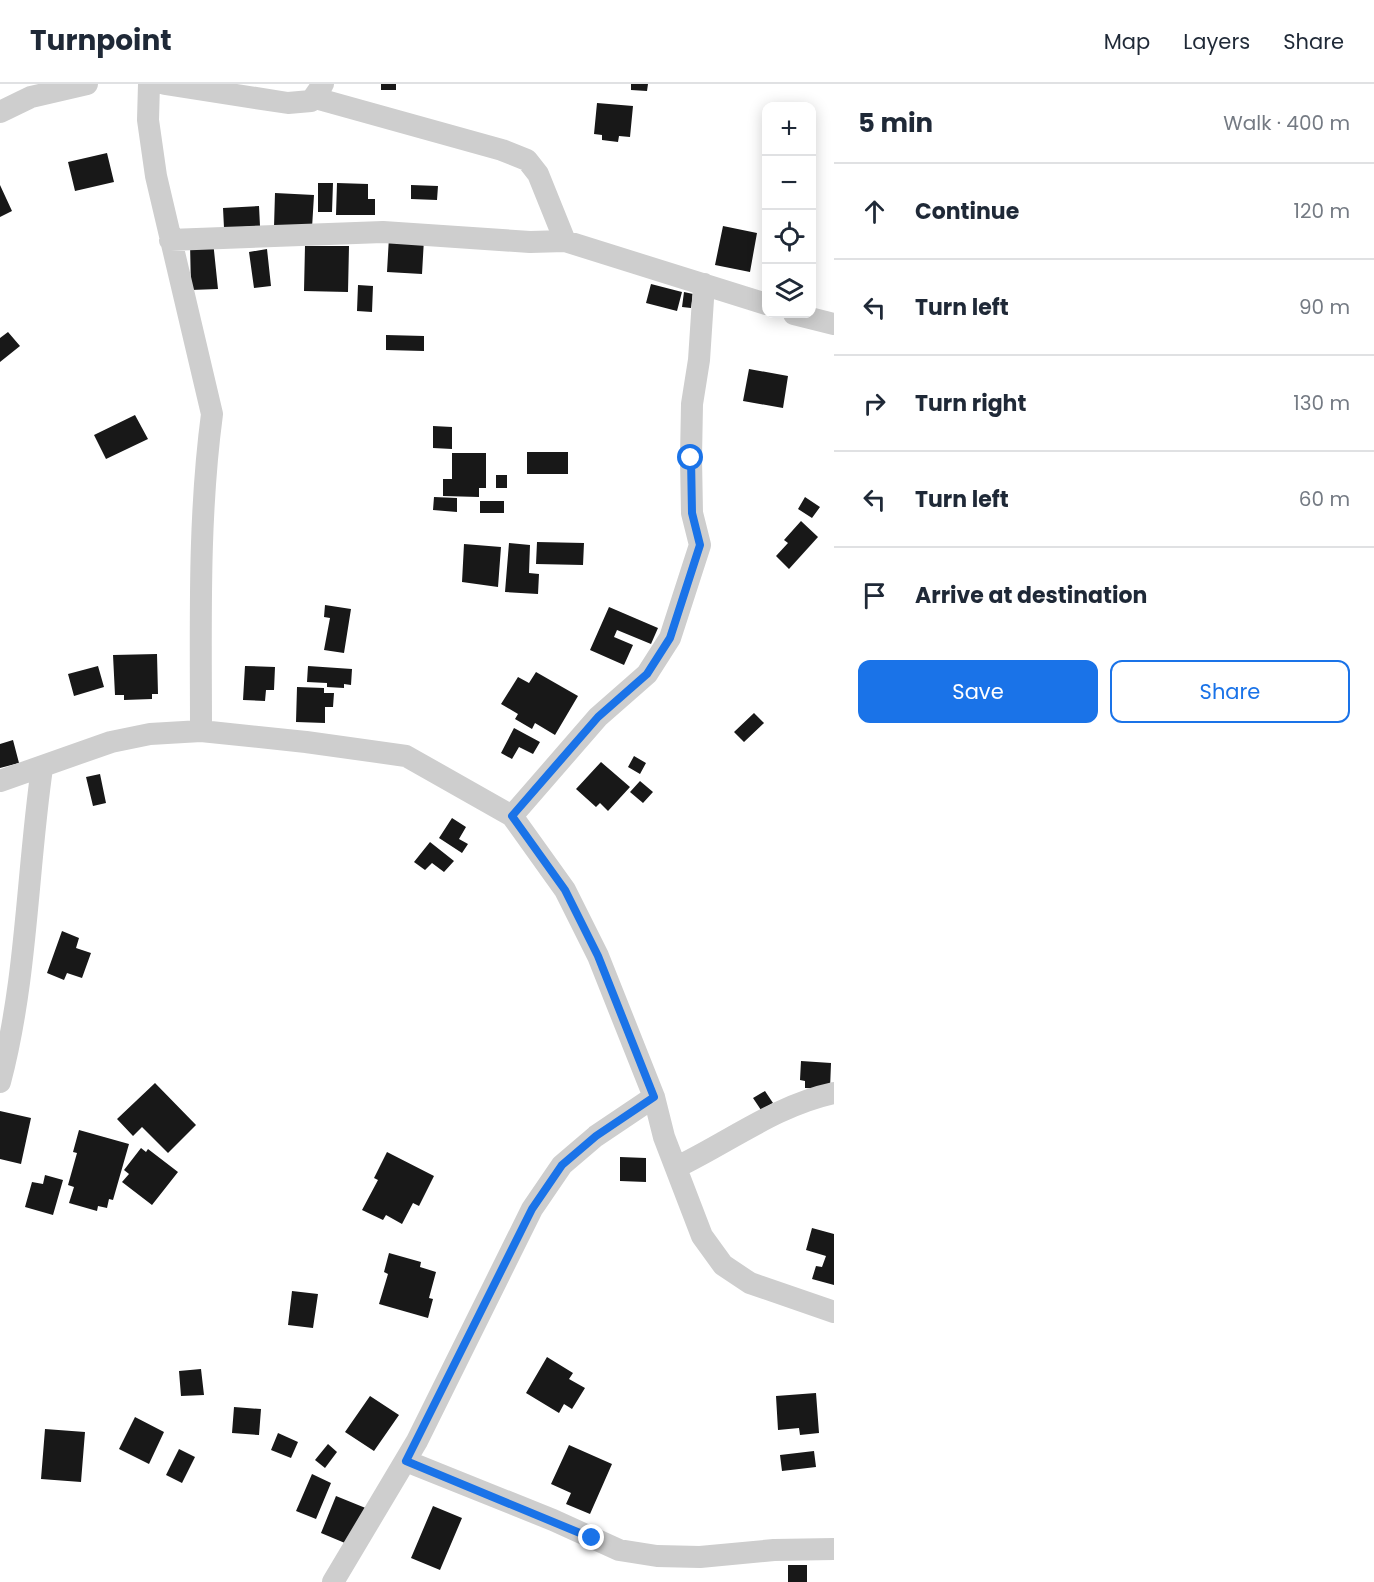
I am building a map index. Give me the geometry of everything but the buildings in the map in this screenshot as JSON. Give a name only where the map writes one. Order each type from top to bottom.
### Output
[{"type":"street","points":[[0,112],[31,98],[87,84]]},
{"type":"street","points":[[149,84],[151,143],[170,240],[212,414],[207,453],[201,607],[201,731]]},
{"type":"street","points":[[165,84],[288,103],[305,102],[319,91],[502,150],[526,160],[538,174],[565,240]]},
{"type":"street","points":[[170,240],[383,232],[530,242],[565,240],[762,303]]},
{"type":"street","points":[[512,816],[598,717],[647,674],[670,638],[700,545],[692,513],[691,447],[692,404],[699,360],[704,284]]},
{"type":"street","points":[[810,318],[834,324]]},
{"type":"street","points":[[0,781],[111,742],[150,734],[201,731],[406,756],[512,816],[565,890],[598,956],[654,1097],[664,1137],[702,1236],[723,1265],[750,1283],[834,1312]]},
{"type":"street","points":[[0,1082],[9,1048],[20,967],[42,768]]},
{"type":"street","points":[[677,1167],[774,1114],[808,1099],[834,1093]]},
{"type":"street","points":[[333,1582],[406,1461],[532,1209],[562,1165],[596,1136],[654,1097]]},
{"type":"street","points":[[406,1461],[553,1520],[619,1550],[657,1556],[700,1557],[774,1550],[834,1548]]},
{"type":"route","points":[[592,1538],[472,1486],[406,1461],[532,1209],[562,1165],[596,1136],[654,1097],[598,956],[565,890],[512,816],[598,717],[647,674],[661,656],[670,638],[700,545],[692,513],[691,458]]}]
